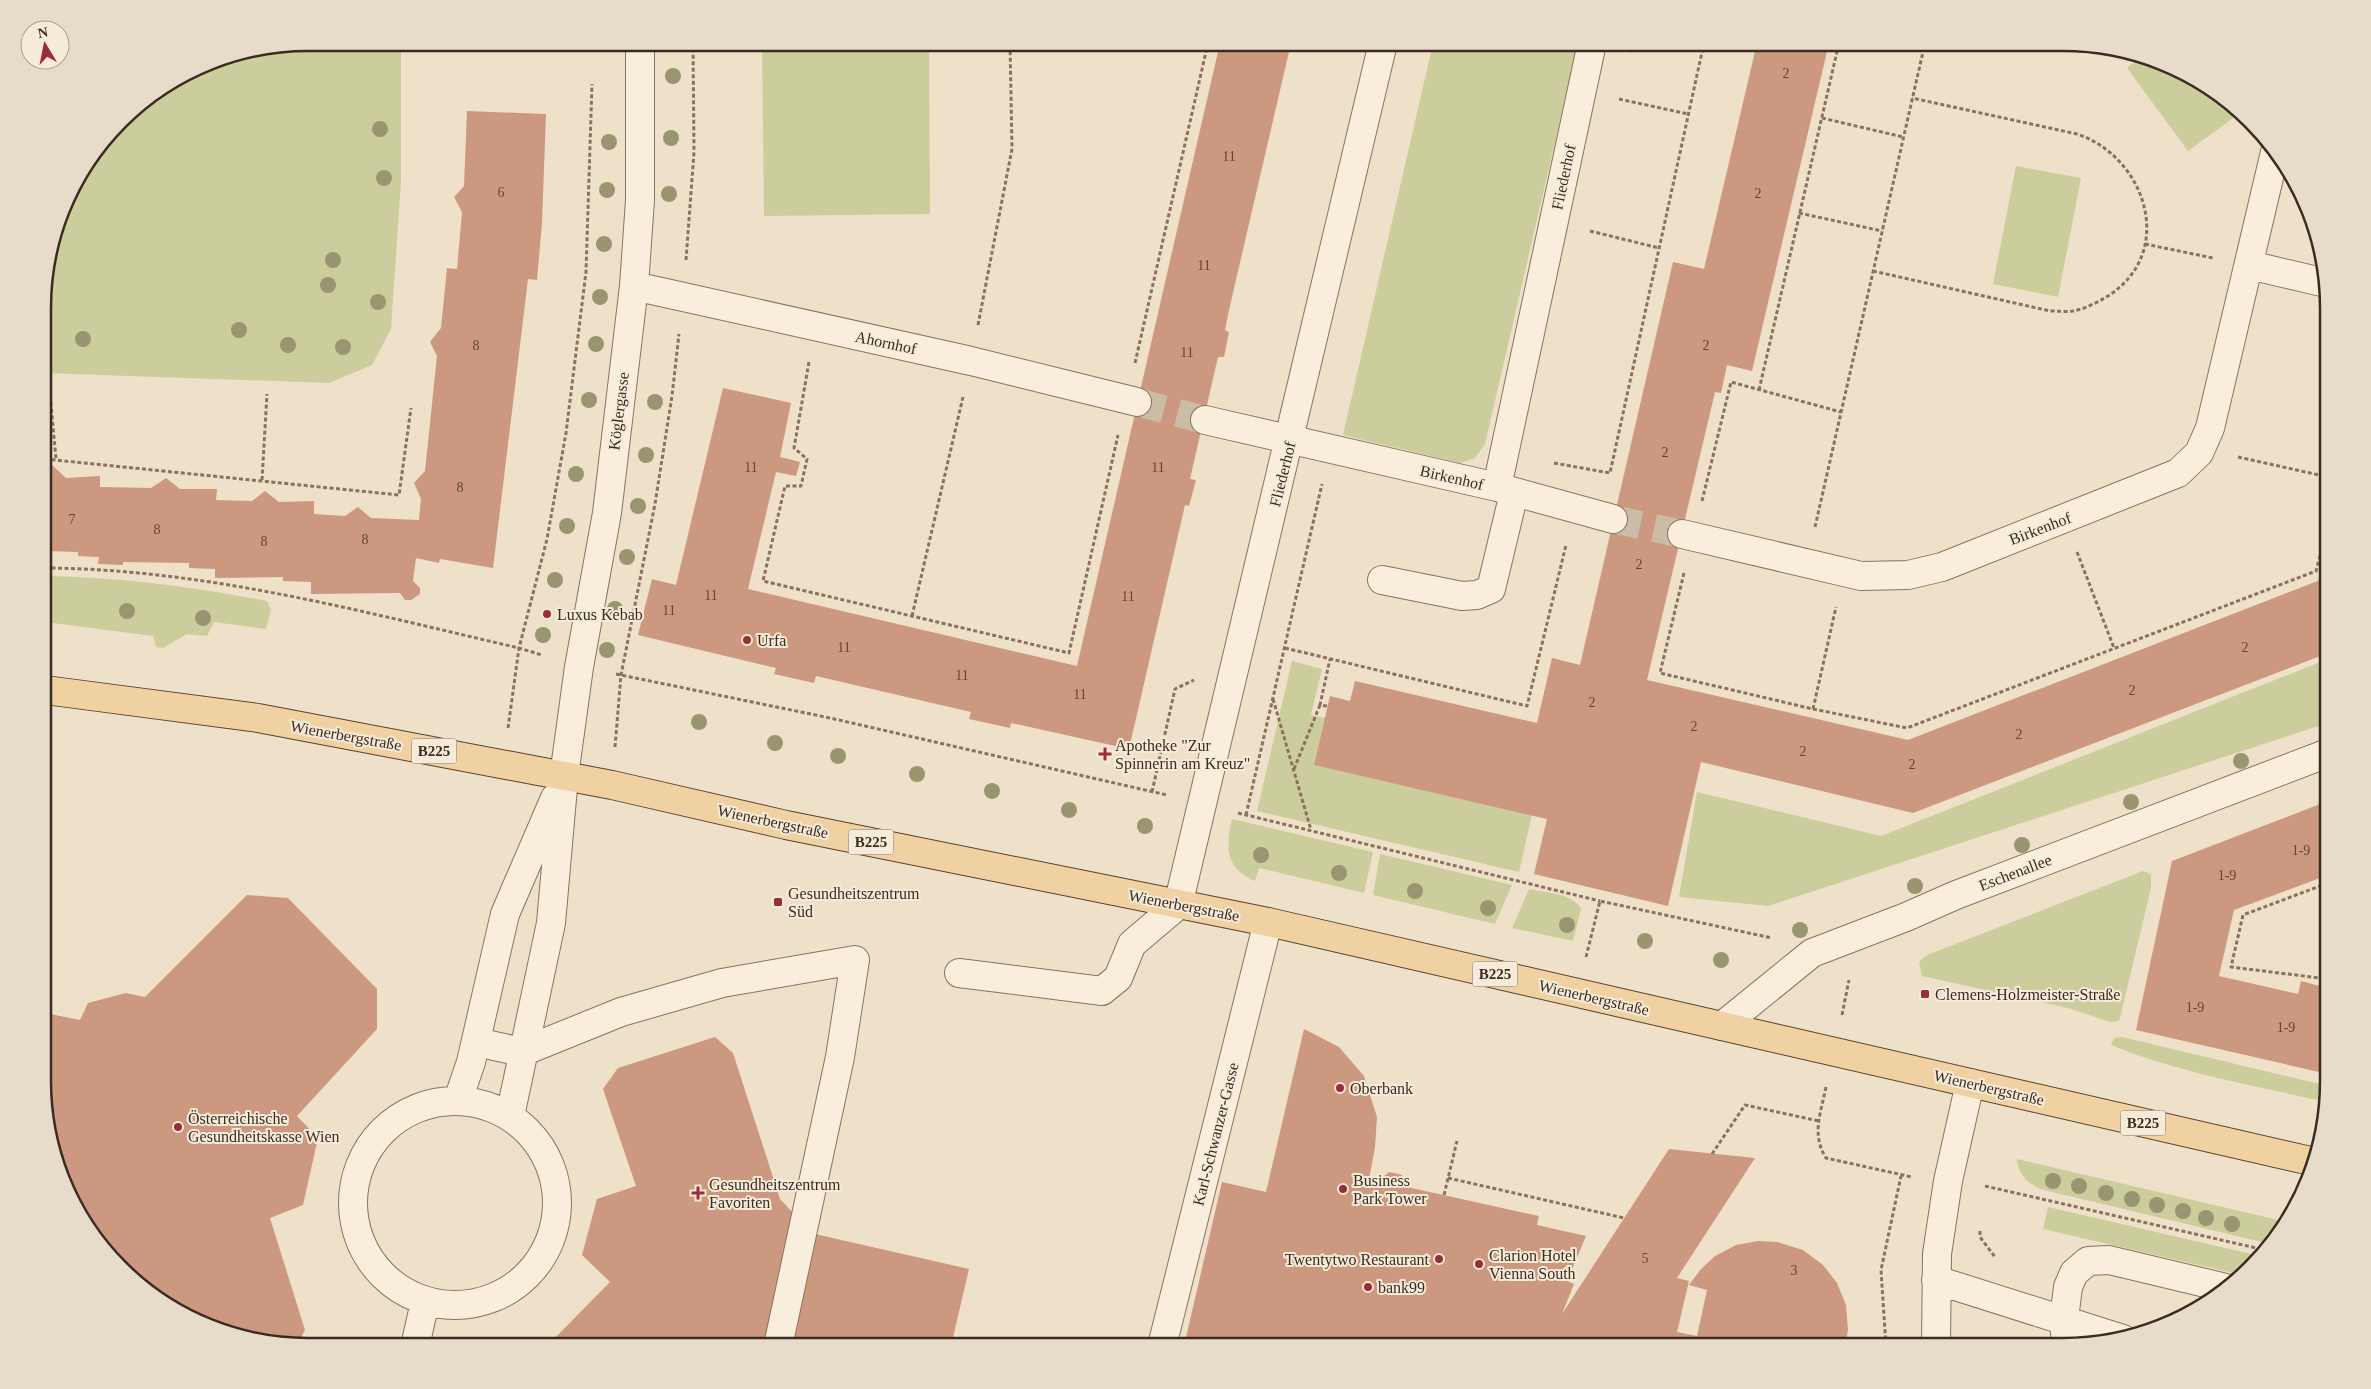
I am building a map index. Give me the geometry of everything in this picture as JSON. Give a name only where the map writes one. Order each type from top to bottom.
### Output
[{"type":"main road","name":"Wienerbergstraße","points":[[51,691],[258,718],[612,785],[786,825],[1268,922],[2307,1160]]},
{"type":"street","name":"Köglergasse","points":[[564,776],[579,667],[607,513],[634,286],[640,200],[640,51]]},
{"type":"street","name":"Fliederhof","points":[[1178,904],[1381,51]]},
{"type":"street","name":"Fliederhof","points":[[1382,580],[1462,596],[1477,595],[1491,588],[1505,490],[1590,51]]},
{"type":"street","name":"Birkenhof","points":[[1682,534],[1861,576],[1908,575],[1942,567],[2178,473],[2198,453],[2210,428],[2273,161]]},
{"type":"street","points":[[2249,265],[2318,281]]},
{"type":"street","name":"Ahornhof","points":[[634,286],[971,361],[1132,400]]},
{"type":"street","points":[[1205,420],[1290,439]]},
{"type":"street","name":"Birkenhof","points":[[1290,439],[1505,490],[1614,519]]},
{"type":"street","name":"Eschenallee","points":[[1722,1026],[1812,953],[1906,917],[1956,895],[2320,756]]},
{"type":"street","points":[[458,1100],[476,1042],[505,914],[564,776]]},
{"type":"street","points":[[510,1116],[522,1052],[551,923],[564,776]]},
{"type":"street","points":[[959,973],[1102,990],[1118,978],[1132,944],[1178,904]]},
{"type":"street","name":"Karl-Schwanzer-Gasse","points":[[1164,1338],[1268,922]]},
{"type":"street","points":[[476,1042],[522,1052],[621,1012],[722,983],[855,960],[840,1057],[780,1338]]},
{"type":"street","points":[[1936,1338],[1937,1254],[1948,1181],[1970,1083]]},
{"type":"street","points":[[458,1100],[485,1104],[510,1116],[534,1137],[551,1165],[558,1198],[555,1230],[541,1260],[518,1284],[490,1300],[458,1306],[425,1302],[395,1287],[372,1264],[357,1234],[352,1203],[357,1170],[372,1141],[396,1119],[426,1104],[458,1100]]},
{"type":"street","points":[[2065,1338],[2064,1319],[2068,1287],[2074,1273],[2088,1261],[2109,1260],[2217,1286]]},
{"type":"street","points":[[1936,1280],[2108,1334]]},
{"type":"street","points":[[417,1338],[425,1302]]},
{"type":"path","points":[[612,785],[621,675],[656,494],[672,396],[683,298],[694,152],[693,51]]},
{"type":"path","points":[[815,327],[794,448],[807,459],[801,486],[785,486],[763,581],[1069,653],[1132,400],[1206,51]]},
{"type":"path","points":[[1559,462],[1610,473],[1702,51]]},
{"type":"path","points":[[1759,390],[1837,51]]},
{"type":"path","points":[[1807,564],[1923,51]]},
{"type":"path","points":[[503,764],[519,648],[547,540],[567,424],[586,272],[592,84]]},
{"type":"path","points":[[1873,271],[2050,312],[2075,311],[2099,301],[2117,290],[2131,274],[2141,258],[2145,244],[2144,202],[2138,186],[2118,158],[2093,139],[1912,98]]},
{"type":"path","points":[[1654,106],[1688,114]]},
{"type":"path","points":[[1822,118],[1903,137]]},
{"type":"path","points":[[1799,213],[1882,231]]},
{"type":"path","points":[[1623,239],[1659,248]]},
{"type":"path","points":[[2145,244],[2249,265]]},
{"type":"path","points":[[1703,499],[1730,382],[1841,412]]},
{"type":"path","points":[[262,480],[267,394]]},
{"type":"path","points":[[51,396],[56,459]]},
{"type":"path","points":[[51,459],[399,495],[411,408]]},
{"type":"path","points":[[2268,464],[2320,475]]},
{"type":"path","points":[[1285,648],[1527,706],[1574,509]]},
{"type":"path","points":[[2064,519],[2114,648]]},
{"type":"path","points":[[1683,579],[1660,673],[1813,709],[1906,728],[2316,571],[2320,556]]},
{"type":"path","points":[[51,568],[176,576],[335,605],[519,648],[579,667],[830,718],[1201,803],[1600,901],[1773,938],[1812,953]]},
{"type":"path","points":[[1813,709],[1844,572]]},
{"type":"path","points":[[1294,771],[1320,705],[1330,659]]},
{"type":"path","points":[[1273,699],[1311,831]]},
{"type":"path","points":[[1320,705],[1327,706]]},
{"type":"path","points":[[2320,886],[2243,915],[2231,967],[2320,978]]},
{"type":"path","points":[[1577,993],[1600,901]]},
{"type":"path","points":[[1712,1154],[1745,1105],[1819,1121]]},
{"type":"path","points":[[1444,1195],[1456,1140]]},
{"type":"path","points":[[1885,1338],[1881,1270],[1901,1176]]},
{"type":"path","points":[[1448,1178],[1624,1218]]},
{"type":"path","points":[[1982,1195],[1984,1185],[2257,1248]]},
{"type":"path","points":[[1980,1229],[1980,1237],[1993,1256],[2001,1259]]},
{"type":"green space","points":[[401,51],[401,182],[391,329],[372,365],[329,383],[51,373],[51,309],[56,258],[71,210],[86,180],[104,152],[139,115],[180,86],[226,65],[275,53]]},
{"type":"green space","points":[[762,51],[929,51],[930,214],[764,216]]},
{"type":"green space","points":[[1431,51],[1576,51],[1485,444],[1475,458],[1460,463],[1343,435]]},
{"type":"green space","points":[[2135,62],[2161,71],[2191,86],[2219,104],[2234,117],[2188,151],[2127,68]]},
{"type":"green space","points":[[2016,166],[2081,178],[2058,297],[1993,284]]},
{"type":"green space","points":[[51,576],[129,581],[212,591],[267,601],[271,610],[266,629],[214,622],[207,636],[187,634],[163,648],[156,647],[153,636],[51,623]]},
{"type":"green space","points":[[1292,661],[1322,669],[1311,715],[1325,718],[1314,765],[1532,815],[1519,872],[1257,811]]},
{"type":"green space","points":[[2320,662],[2320,726],[1768,906],[1679,897],[1697,792],[1881,836]]},
{"type":"green space","points":[[1232,819],[1373,852],[1364,893],[1259,868],[1255,881],[1237,869],[1230,855],[1228,847]]},
{"type":"green space","points":[[1380,854],[1512,885],[1495,924],[1373,895]]},
{"type":"green space","points":[[2143,871],[2151,874],[2151,888],[2118,1021],[2110,1022],[2068,1008],[1922,976],[1919,962],[1927,955]]},
{"type":"green space","points":[[1529,889],[1558,894],[1578,904],[1581,909],[1573,941],[1512,928]]},
{"type":"green space","points":[[2122,1037],[2320,1084],[2319,1100],[2191,1071],[2137,1055],[2111,1045],[2114,1038]]},
{"type":"green space","points":[[2017,1159],[2278,1220],[2263,1242],[2040,1189],[2031,1184],[2021,1174]]},
{"type":"green space","points":[[2048,1207],[2252,1254],[2233,1273],[2043,1229]]},
{"type":"building","points":[[1218,51],[1289,51],[1229,310],[1225,330],[1229,332],[1224,357],[1218,357],[1190,479],[1196,480],[1189,506],[1185,505],[1129,749],[1011,723],[1010,728],[969,719],[971,712],[816,676],[814,683],[774,674],[776,668],[638,635],[652,579],[676,585],[723,388],[791,403],[780,457],[800,462],[796,476],[776,472],[748,589],[1077,666]]},
{"type":"building","points":[[1755,51],[1827,51],[1752,371],[1727,365],[1721,393],[1715,392],[1647,680],[1908,740],[2320,580],[2320,656],[1913,813],[1701,762],[1668,906],[1534,874],[1547,819],[1314,765],[1330,696],[1350,701],[1355,681],[1537,723],[1552,658],[1580,665],[1673,262],[1704,269]]},
{"type":"building","points":[[467,111],[546,114],[542,223],[537,280],[528,279],[493,568],[440,559],[439,563],[416,558],[413,581],[420,588],[420,594],[411,600],[405,600],[400,593],[311,594],[311,582],[283,581],[283,577],[215,578],[215,569],[189,568],[189,563],[123,562],[123,565],[98,564],[99,557],[78,556],[78,552],[51,551],[52,465],[66,478],[100,476],[100,487],[151,488],[166,478],[180,489],[217,489],[216,500],[252,501],[265,491],[279,502],[314,501],[314,514],[345,516],[358,507],[371,518],[419,520],[421,499],[414,483],[425,471],[437,356],[430,342],[441,328],[447,268],[457,269],[462,212],[454,197],[464,186]]},
{"type":"building","points":[[2320,804],[2320,878],[2234,910],[2219,976],[2298,994],[2301,981],[2320,986],[2320,1072],[2136,1030],[2172,861]]},
{"type":"building","name":"Österreichische Gesundheitskasse Wien","points":[[247,895],[288,898],[377,989],[377,1029],[297,1116],[318,1138],[303,1205],[270,1218],[305,1330],[301,1338],[258,1333],[226,1324],[195,1311],[152,1285],[104,1237],[86,1209],[71,1179],[60,1147],[53,1114],[51,1014],[80,1020],[88,1003],[126,993],[145,997]]},
{"type":"building","name":"Business Park Tower","points":[[1304,1029],[1339,1047],[1364,1076],[1377,1117],[1375,1147],[1369,1179],[1378,1181],[1389,1172],[1395,1173],[1402,1175],[1407,1187],[1539,1216],[1537,1225],[1586,1236],[1567,1281],[1574,1284],[1562,1314],[1669,1149],[1755,1158],[1677,1278],[1689,1281],[1677,1332],[1697,1336],[1707,1290],[1689,1285],[1701,1269],[1715,1256],[1736,1245],[1758,1241],[1777,1242],[1803,1250],[1823,1265],[1837,1283],[1846,1305],[1848,1330],[1846,1338],[1186,1338],[1222,1182],[1266,1192]]},
{"type":"building","name":"Gesundheitszentrum Favoriten","points":[[715,1037],[733,1053],[780,1199],[796,1216],[793,1229],[969,1269],[953,1338],[555,1338],[610,1282],[582,1255],[597,1199],[636,1186],[603,1089],[618,1068]]},
{"type":"tunnel","points":[[1137,402],[1205,420]]},
{"type":"tunnel","points":[[1613,519],[1682,534]]},
{"type":"place","name":"Luxus Kebab","points":[[547,614]]},
{"type":"place","name":"Urfa","points":[[747,640]]},
{"type":"place","name":"Apotheke \"Zur Spinnerin am Kreuz\"","points":[[1105,754]]},
{"type":"place","name":"Gesundheitszentrum Süd","points":[[778,902]]},
{"type":"place","name":"Clemens-Holzmeister-Straße","points":[[1925,994]]},
{"type":"place","name":"Oberbank","points":[[1340,1088]]},
{"type":"place","name":"Österreichische Gesundheitskasse Wien","points":[[178,1127]]},
{"type":"place","name":"Business Park Tower","points":[[1343,1189]]},
{"type":"place","name":"Gesundheitszentrum Favoriten","points":[[698,1193]]},
{"type":"place","name":"Twentytwo Restaurant","points":[[1439,1259]]},
{"type":"place","name":"Clarion Hotel Vienna South","points":[[1479,1264]]},
{"type":"place","name":"bank99","points":[[1368,1287]]}]
